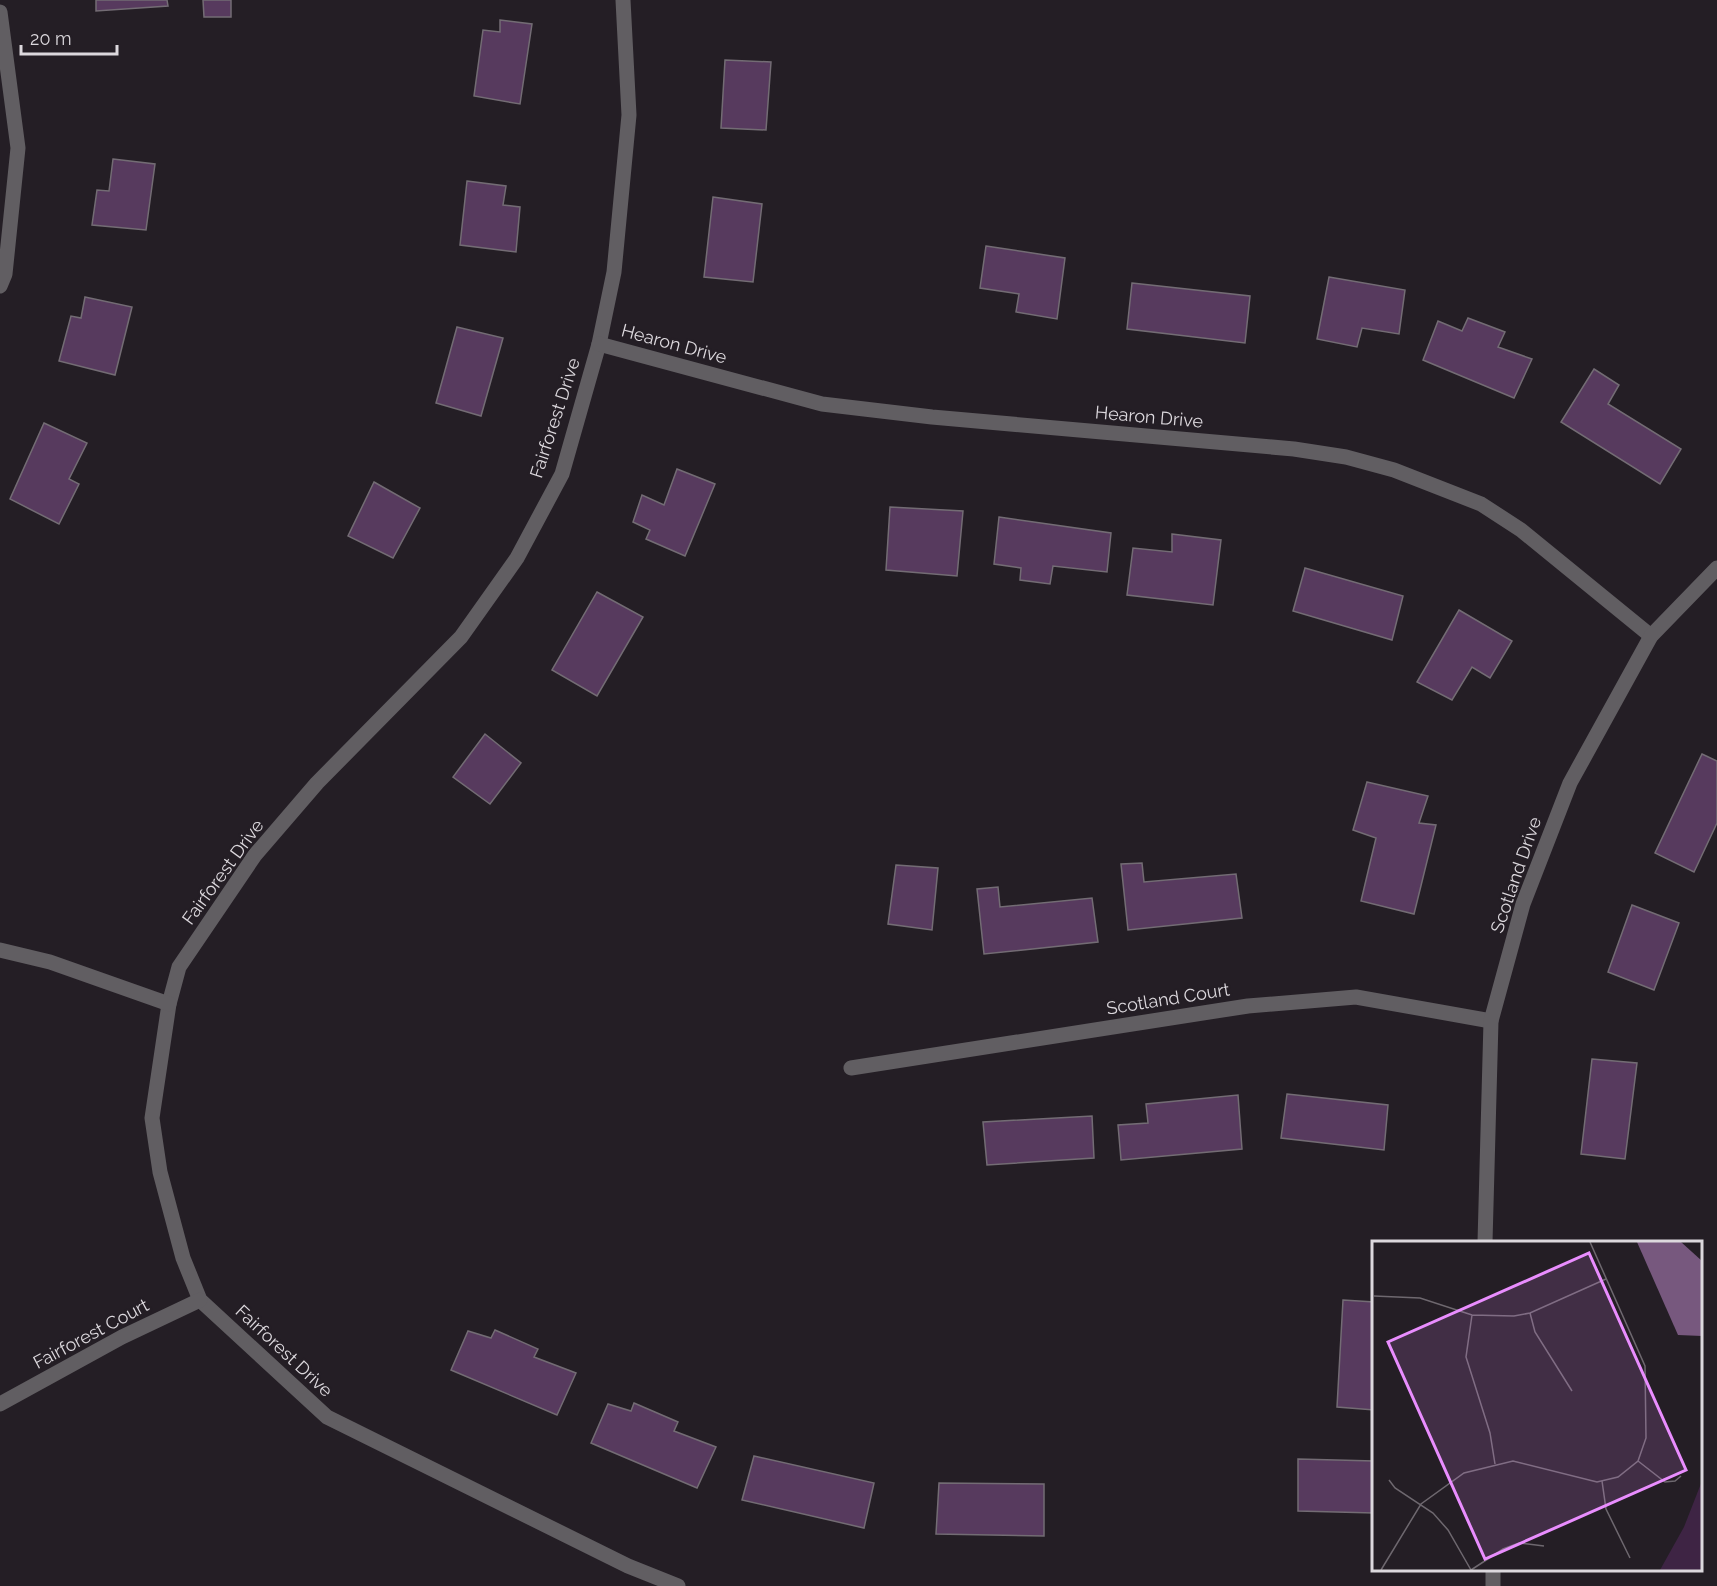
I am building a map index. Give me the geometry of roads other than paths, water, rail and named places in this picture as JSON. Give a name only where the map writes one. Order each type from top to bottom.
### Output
[{"type":"street","name":"Fairforest Drive","points":[[623,0],[629,115],[614,272],[599,344],[562,474],[517,558],[461,637],[317,783],[255,855],[179,967],[169,1004],[152,1118],[160,1172],[183,1258],[200,1300],[327,1417],[628,1566],[678,1586]]},
{"type":"street","points":[[0,12],[18,148],[5,274],[0,286]]},
{"type":"street","name":"Hearon Drive","points":[[599,344],[822,404],[932,417],[1294,449],[1346,457],[1384,467],[1481,504],[1521,530],[1652,636]]},
{"type":"street","name":"Scotland Drive","points":[[1485,1241],[1491,1021],[1523,904],[1570,783],[1652,636],[1717,568]]},
{"type":"street","points":[[0,950],[50,962],[169,1004]]},
{"type":"street","name":"Scotland Court","points":[[851,1068],[1248,1006],[1356,997],[1491,1021]]},
{"type":"street","name":"Fairforest Court","points":[[0,1404],[122,1337],[200,1300]]},
{"type":"street","points":[[1492,1571],[1493,1586]]}]
